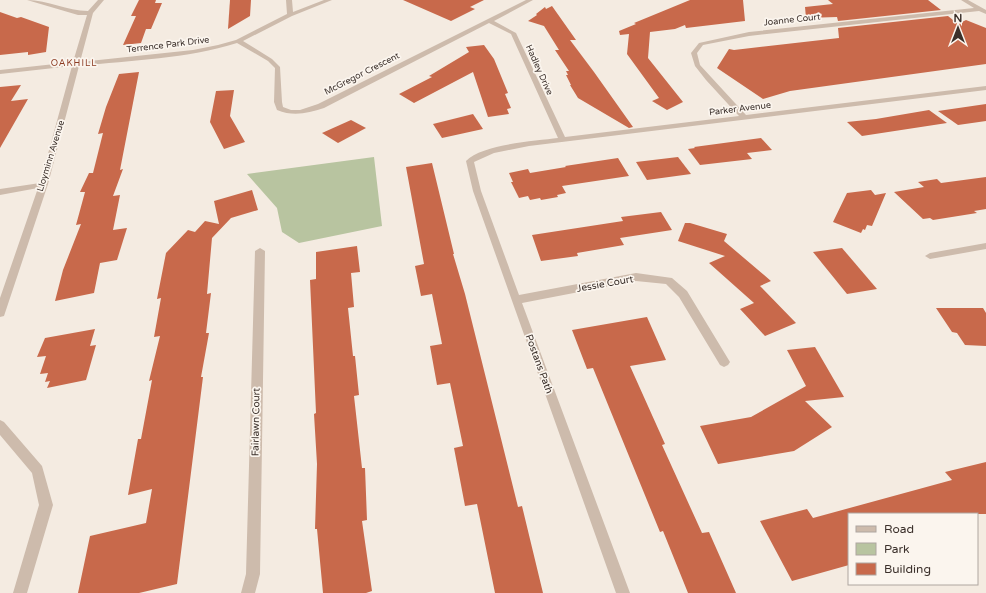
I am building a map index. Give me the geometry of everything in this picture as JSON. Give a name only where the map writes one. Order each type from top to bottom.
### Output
[{"type":"street","points":[[30,0],[78,13],[90,13]]},
{"type":"street","name":"Lloyminn Avenue","points":[[0,313],[42,185],[90,13],[101,0]]},
{"type":"street","points":[[289,0],[290,15]]},
{"type":"street","name":"Terrence Park Drive","points":[[0,72],[219,48],[238,41],[290,15],[329,0]]},
{"type":"street","name":"McGregor Crescent","points":[[238,41],[270,60],[278,68],[278,102],[280,108],[287,112],[302,112],[321,106],[530,0]]},
{"type":"street","points":[[964,0],[986,12]]},
{"type":"street","name":"Joanne Court","points":[[744,117],[708,79],[697,65],[694,52],[701,44],[749,34],[979,8]]},
{"type":"street","name":"Hadley Drive","points":[[488,20],[513,33],[562,139]]},
{"type":"street","name":"Parker Avenue","points":[[497,150],[562,139],[986,88]]},
{"type":"street","name":"Postans Path","points":[[497,150],[480,155],[470,161],[477,191],[623,593]]},
{"type":"street","points":[[0,192],[42,185]]},
{"type":"street","points":[[930,256],[986,246]]},
{"type":"street","name":"Fairlawn Court","points":[[248,593],[253,574],[260,251]]},
{"type":"street","name":"Jessie Court","points":[[516,300],[636,277],[669,281],[683,294],[724,362]]},
{"type":"street","points":[[0,426],[38,470],[46,505],[20,593]]},
{"type":"green space","points":[[374,157],[382,226],[299,243],[282,232],[277,208],[247,174]]},
{"type":"building","points":[[139,0],[156,0],[155,3],[162,3],[151,29],[146,29],[141,43],[123,45],[136,16],[131,16]]},
{"type":"building","points":[[230,0],[251,0],[250,16],[228,29]]},
{"type":"building","points":[[403,0],[484,0],[470,7],[475,9],[451,21]]},
{"type":"building","points":[[690,0],[743,0],[745,21],[686,28],[685,25],[675,29],[650,32],[648,58],[683,102],[667,110],[652,101],[659,98],[627,54],[629,34],[620,35],[619,31],[636,24],[634,23]]},
{"type":"building","points":[[828,0],[928,0],[941,10],[838,21],[837,17],[806,18],[805,7],[833,4]]},
{"type":"building","points":[[552,6],[576,40],[570,40],[633,127],[629,128],[578,98],[566,75],[568,75],[566,71],[569,71],[555,50],[559,50],[544,26],[528,21],[545,7],[546,9]]},
{"type":"building","points":[[0,12],[17,18],[21,17],[49,27],[46,52],[28,55],[28,52],[0,55]]},
{"type":"building","points":[[948,16],[958,24],[966,20],[986,28],[986,64],[790,91],[763,99],[717,68],[729,49],[734,50],[839,38],[838,28]]},
{"type":"building","points":[[484,45],[494,59],[508,93],[505,94],[511,108],[507,109],[509,114],[488,117],[473,72],[414,103],[399,94],[432,77],[429,76],[469,52],[466,47]]},
{"type":"building","points":[[139,72],[120,170],[123,169],[113,196],[120,195],[113,230],[127,228],[117,260],[100,263],[94,293],[55,301],[63,270],[81,224],[76,225],[85,192],[80,192],[89,173],[93,173],[103,133],[98,134],[106,107],[119,74]]},
{"type":"building","points":[[21,85],[11,101],[28,99],[0,148],[0,87]]},
{"type":"building","points":[[234,90],[230,116],[245,142],[224,149],[210,122],[216,91]]},
{"type":"building","points":[[986,104],[986,121],[958,125],[938,111]]},
{"type":"building","points":[[929,110],[947,123],[862,136],[847,122],[876,119]]},
{"type":"building","points":[[473,114],[483,129],[442,138],[433,124]]},
{"type":"building","points":[[351,120],[366,128],[338,143],[322,133]]},
{"type":"building","points":[[761,138],[772,150],[747,153],[752,159],[700,165],[688,149],[695,148],[694,147]]},
{"type":"building","points":[[678,157],[691,174],[647,180],[636,162]]},
{"type":"building","points":[[618,158],[629,176],[562,186],[566,193],[557,195],[558,197],[541,200],[540,198],[530,200],[528,196],[519,198],[511,182],[513,182],[509,173],[528,169],[530,173]]},
{"type":"building","points":[[432,163],[453,254],[465,294],[518,507],[522,506],[543,593],[495,593],[477,504],[465,506],[454,448],[463,446],[450,383],[437,385],[430,346],[442,344],[432,294],[421,296],[415,266],[424,264],[406,167]]},
{"type":"building","points":[[986,177],[986,209],[974,211],[977,213],[933,220],[930,218],[923,219],[894,192],[924,187],[918,182],[937,179],[941,183]]},
{"type":"building","points":[[252,190],[258,210],[231,218],[212,238],[207,294],[211,293],[206,333],[209,333],[201,377],[203,377],[177,584],[139,593],[78,593],[90,536],[146,523],[152,489],[128,495],[138,439],[141,439],[152,380],[149,381],[160,336],[154,337],[161,298],[157,299],[166,253],[188,230],[195,232],[205,221],[219,224],[214,201]]},
{"type":"building","points":[[871,190],[875,195],[886,193],[872,226],[867,225],[865,230],[863,229],[861,233],[833,222],[847,193]]},
{"type":"building","points":[[661,212],[672,230],[620,238],[624,245],[577,253],[578,256],[541,261],[532,235],[623,221],[621,217]]},
{"type":"building","points":[[685,223],[690,223],[727,234],[724,241],[771,281],[760,286],[796,323],[765,336],[740,309],[754,303],[709,263],[725,256],[678,241]]},
{"type":"building","points":[[357,246],[360,272],[351,273],[354,307],[348,308],[359,395],[354,396],[362,468],[365,468],[367,520],[362,521],[372,591],[366,593],[323,593],[317,529],[315,529],[317,464],[314,414],[316,413],[310,280],[316,279],[316,252]]},
{"type":"building","points":[[842,248],[877,289],[847,294],[813,252]]},
{"type":"building","points":[[936,308],[983,308],[986,313],[986,346],[965,345],[957,333],[952,332]]},
{"type":"building","points":[[647,317],[666,360],[630,366],[665,444],[662,445],[702,533],[709,532],[736,593],[688,593],[663,531],[660,532],[593,368],[587,369],[572,330]]},
{"type":"building","points":[[95,329],[90,346],[96,345],[86,380],[47,388],[50,381],[45,382],[48,373],[40,374],[46,356],[37,357],[45,338]]},
{"type":"building","points":[[815,347],[844,397],[805,401],[832,427],[794,451],[718,464],[700,426],[751,417],[806,386],[787,350]]},
{"type":"building","points":[[986,462],[986,514],[848,513],[848,565],[792,581],[760,521],[807,509],[813,518],[952,480],[945,472]]},
{"type":"district","name":"OAKHILL","points":[[74,63]]}]
